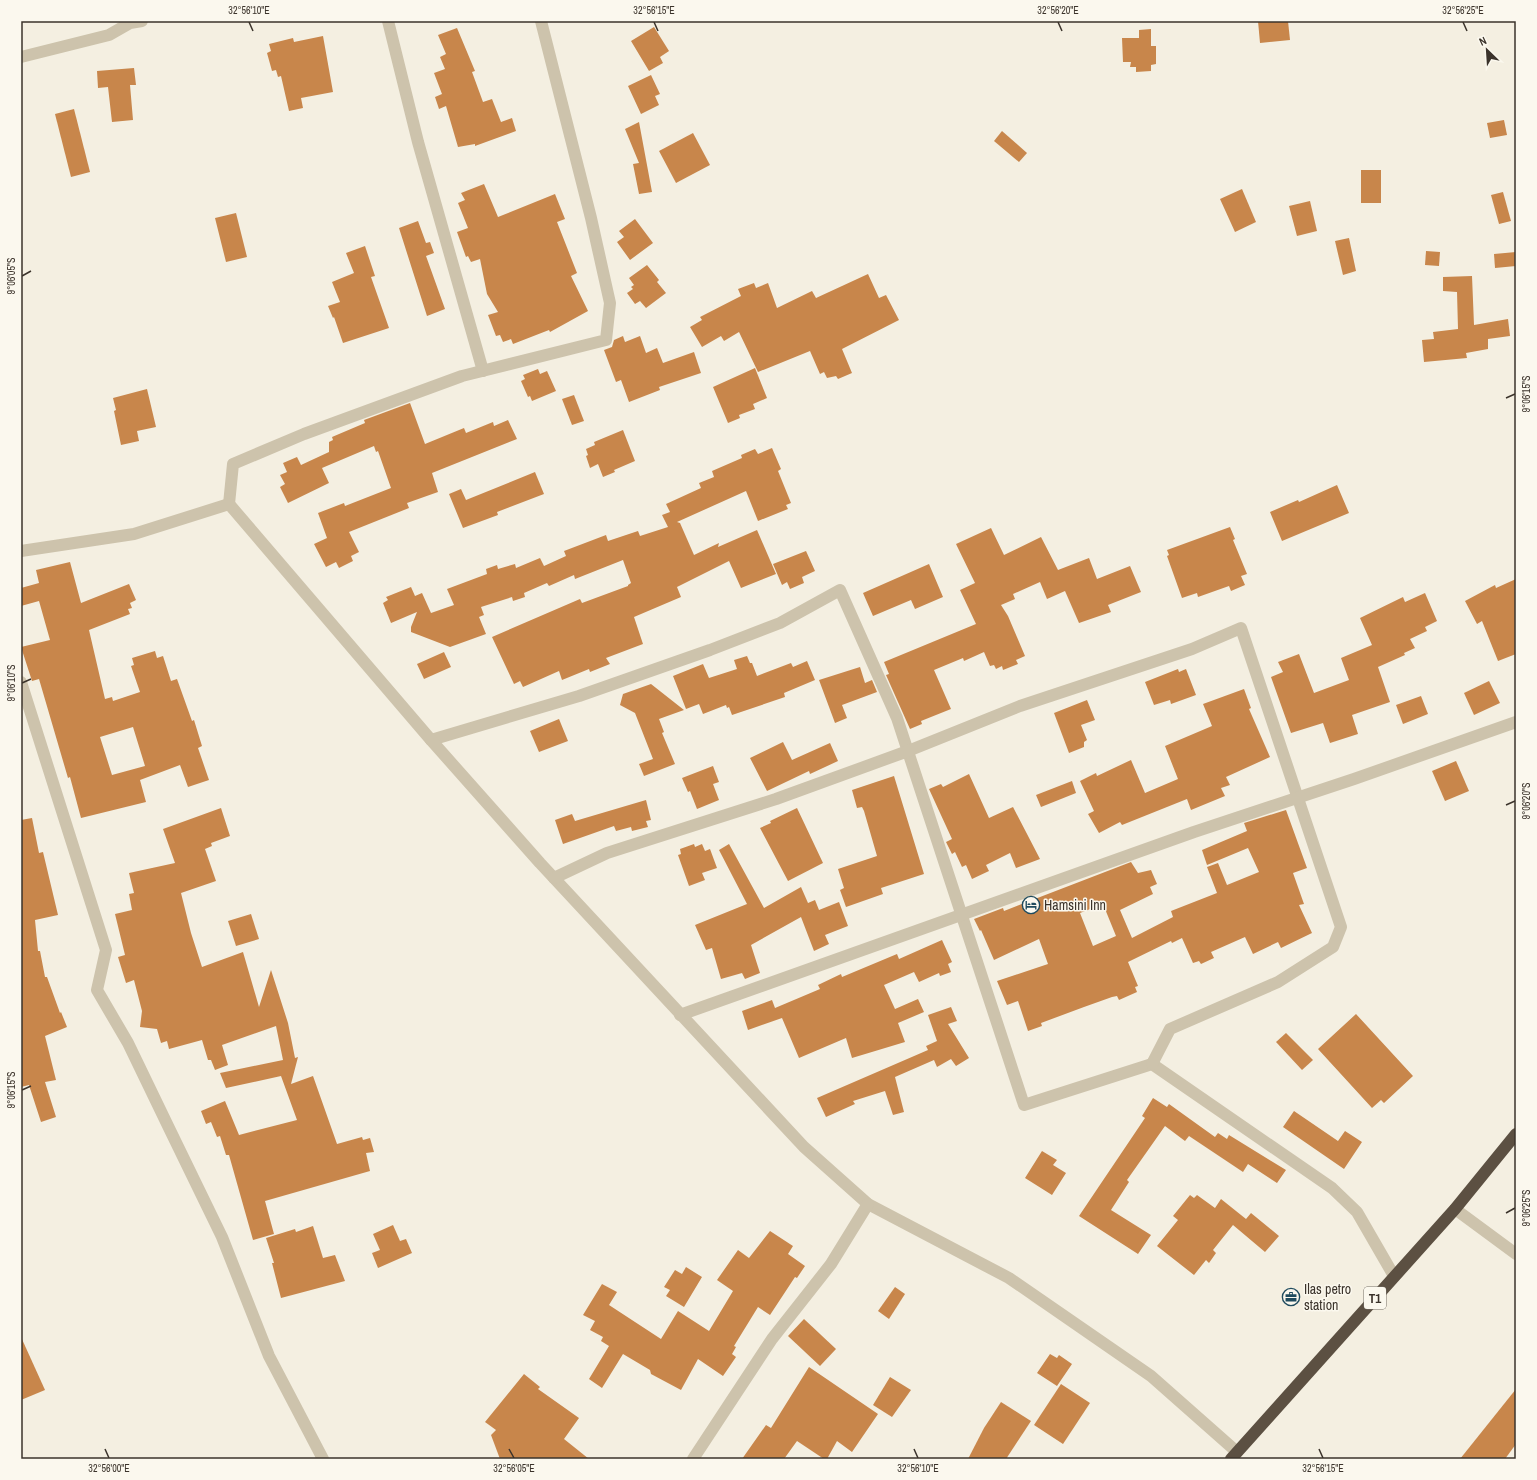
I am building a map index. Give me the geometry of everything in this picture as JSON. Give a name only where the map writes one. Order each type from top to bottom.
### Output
[{"type":"highway","name":"T1","points":[[1234,1456],[1455,1209],[1516,1134]]},
{"type":"street","points":[[21,57],[109,35],[130,23],[142,21]]},
{"type":"street","points":[[388,21],[418,142],[483,371]]},
{"type":"street","points":[[541,21],[591,218],[610,303],[606,340],[462,376],[304,434],[233,464],[229,504],[431,740],[554,878],[804,1147],[868,1204],[1009,1278],[1151,1376],[1234,1456]]},
{"type":"street","points":[[21,551],[134,534],[229,504]]},
{"type":"street","points":[[431,740],[579,696],[710,650],[780,623],[840,590],[897,718],[908,751],[961,915],[1024,1105],[1152,1064],[1170,1029],[1278,982],[1333,947],[1342,927],[1241,628],[1192,649],[1020,706],[908,751],[776,799],[607,854],[554,878]]},
{"type":"street","points":[[21,682],[106,950],[97,990],[128,1043],[222,1237],[269,1356],[323,1459]]},
{"type":"street","points":[[680,1014],[1186,834],[1516,722]]},
{"type":"street","points":[[1152,1064],[1332,1188],[1358,1212],[1394,1276]]},
{"type":"street","points":[[693,1459],[772,1339],[831,1264],[868,1204]]},
{"type":"street","points":[[1455,1209],[1514,1247]]},
{"type":"building","points":[[1258,21],[1288,21],[1290,40],[1260,43]]},
{"type":"building","points":[[654,27],[669,51],[660,57],[663,63],[649,71],[631,41]]},
{"type":"building","points":[[457,28],[475,71],[472,72],[483,102],[492,99],[501,122],[512,118],[516,131],[475,146],[475,144],[458,147],[446,106],[439,109],[435,97],[442,94],[434,73],[445,69],[440,57],[446,54],[438,35]]},
{"type":"building","points":[[1151,29],[1151,46],[1156,46],[1156,64],[1151,65],[1151,71],[1136,72],[1136,67],[1130,67],[1131,62],[1123,62],[1122,38],[1139,38],[1139,30]]},
{"type":"building","points":[[323,36],[333,92],[301,98],[303,108],[289,111],[281,76],[278,77],[276,70],[272,71],[267,53],[271,51],[269,44],[293,38],[294,42]]},
{"type":"building","points":[[134,68],[136,85],[130,85],[133,120],[112,122],[108,87],[98,88],[97,71]]},
{"type":"building","points":[[651,75],[660,94],[655,96],[659,105],[641,114],[628,86]]},
{"type":"building","points":[[74,109],[90,172],[71,177],[55,114]]},
{"type":"building","points":[[1504,120],[1507,135],[1490,138],[1487,123]]},
{"type":"building","points":[[639,122],[652,192],[639,194],[633,164],[639,163],[625,129]]},
{"type":"building","points":[[1002,131],[1027,153],[1019,162],[994,141]]},
{"type":"building","points":[[693,133],[710,165],[676,183],[659,151]]},
{"type":"building","points":[[1361,170],[1381,170],[1381,203],[1361,203]]},
{"type":"building","points":[[484,184],[498,217],[555,194],[565,219],[557,222],[577,273],[571,276],[588,311],[550,332],[549,330],[513,344],[511,339],[503,342],[500,335],[496,336],[488,315],[498,312],[487,294],[480,259],[471,262],[468,256],[466,257],[457,232],[468,228],[458,203],[465,200],[461,193]]},
{"type":"building","points":[[1242,189],[1256,222],[1235,232],[1220,199]]},
{"type":"building","points":[[1503,192],[1511,221],[1499,224],[1491,195]]},
{"type":"building","points":[[1310,201],[1317,231],[1297,236],[1289,206]]},
{"type":"building","points":[[236,213],[247,257],[226,262],[215,218]]},
{"type":"building","points":[[635,219],[653,243],[630,260],[617,242],[624,237],[619,231]]},
{"type":"building","points":[[418,221],[426,243],[430,242],[434,253],[426,256],[445,309],[427,316],[399,228]]},
{"type":"building","points":[[1349,238],[1356,271],[1343,275],[1335,241]]},
{"type":"building","points":[[365,246],[375,276],[371,277],[389,328],[343,343],[334,317],[333,318],[328,306],[340,302],[332,282],[354,273],[346,253]]},
{"type":"building","points":[[1426,251],[1440,252],[1439,266],[1425,265]]},
{"type":"building","points":[[1516,252],[1516,266],[1495,268],[1494,254]]},
{"type":"building","points":[[647,265],[659,280],[657,282],[666,293],[646,308],[640,301],[635,304],[627,293],[633,289],[631,287],[634,285],[629,278]]},
{"type":"building","points":[[868,274],[879,298],[886,295],[899,320],[842,349],[852,373],[838,379],[836,376],[827,378],[824,372],[820,374],[810,351],[758,372],[739,332],[724,341],[721,336],[702,347],[690,327],[702,320],[700,317],[741,296],[738,289],[754,283],[756,288],[768,283],[777,308],[812,291],[816,298]]},
{"type":"building","points":[[1472,276],[1474,325],[1508,319],[1510,336],[1488,339],[1488,349],[1466,353],[1467,358],[1424,362],[1422,340],[1434,339],[1433,332],[1458,329],[1457,292],[1443,291],[1443,277]]},
{"type":"building","points":[[623,336],[625,342],[640,336],[646,353],[657,348],[663,363],[694,352],[701,373],[659,387],[660,390],[629,402],[621,380],[616,382],[604,350],[612,347],[614,340]]},
{"type":"building","points":[[755,368],[767,398],[753,404],[755,409],[739,415],[740,418],[728,423],[713,387]]},
{"type":"building","points":[[538,369],[540,374],[547,371],[556,391],[532,401],[530,396],[528,397],[521,381],[525,379],[523,375]]},
{"type":"building","points":[[147,389],[156,427],[137,431],[139,441],[121,445],[113,398]]},
{"type":"building","points":[[574,395],[584,421],[572,425],[562,399]]},
{"type":"building","points":[[410,403],[425,444],[464,428],[466,433],[493,422],[494,426],[508,420],[517,439],[432,473],[438,492],[407,503],[409,508],[349,532],[359,552],[351,556],[353,561],[339,568],[336,562],[326,567],[314,544],[327,538],[318,513],[344,503],[345,506],[391,488],[378,451],[376,452],[374,446],[322,468],[329,483],[288,503],[280,487],[285,484],[280,475],[287,472],[283,463],[297,457],[301,465],[329,452],[329,442],[333,440],[332,437],[365,423],[364,420]]},
{"type":"building","points":[[623,430],[635,461],[614,470],[615,472],[603,477],[598,464],[590,468],[586,456],[588,455],[586,449],[595,445],[594,442]]},
{"type":"building","points":[[772,448],[781,469],[778,471],[791,503],[786,505],[788,509],[758,521],[746,491],[677,522],[680,523],[694,555],[719,543],[718,547],[757,530],[776,574],[741,588],[729,561],[677,587],[681,597],[634,617],[643,644],[606,658],[610,664],[590,672],[589,669],[562,680],[559,671],[523,687],[520,681],[514,684],[492,637],[580,599],[582,603],[628,586],[631,583],[623,560],[575,579],[574,575],[549,586],[547,583],[524,593],[525,597],[513,601],[512,597],[481,607],[484,615],[479,617],[486,634],[450,647],[411,632],[411,627],[417,612],[391,623],[383,603],[388,600],[386,597],[411,587],[415,596],[422,593],[431,613],[454,605],[447,589],[487,574],[486,569],[497,565],[498,569],[515,564],[516,568],[540,558],[544,566],[566,556],[564,551],[606,535],[608,541],[638,531],[640,536],[668,527],[662,515],[670,512],[666,504],[701,488],[699,483],[714,477],[712,471],[742,458],[741,455],[755,449],[758,454]]},
{"type":"building","points":[[535,472],[544,494],[497,512],[498,515],[463,528],[449,494],[461,489],[466,500]]},
{"type":"building","points":[[1337,485],[1349,513],[1282,541],[1270,512],[1298,500],[1299,502]]},
{"type":"building","points":[[1230,527],[1235,539],[1233,540],[1247,574],[1241,576],[1245,585],[1231,591],[1229,586],[1198,597],[1197,593],[1182,598],[1167,556],[1169,555],[1167,550]]},
{"type":"building","points":[[991,528],[1004,555],[1041,537],[1058,570],[1089,558],[1097,579],[1130,566],[1141,592],[1108,605],[1111,612],[1079,623],[1065,591],[1047,599],[1040,582],[1013,594],[1015,599],[1001,605],[1008,616],[1025,656],[1016,660],[1018,664],[1003,670],[1002,666],[996,669],[994,665],[990,666],[984,652],[964,661],[963,658],[934,670],[951,709],[921,721],[922,724],[910,729],[886,675],[889,674],[884,662],[976,624],[960,590],[975,583],[956,544]]},
{"type":"building","points":[[806,551],[815,571],[802,577],[804,583],[790,589],[787,582],[782,585],[773,564]]},
{"type":"building","points":[[70,562],[81,603],[129,584],[136,600],[130,603],[132,608],[128,609],[130,614],[89,630],[105,699],[112,697],[113,701],[140,692],[131,666],[134,665],[132,658],[155,651],[157,658],[163,656],[171,681],[177,679],[192,721],[194,720],[202,746],[198,748],[209,780],[188,787],[180,765],[140,780],[146,802],[81,818],[70,777],[68,778],[39,679],[32,681],[21,647],[50,640],[39,601],[21,606],[21,588],[39,583],[36,570]],"holes":[[[133,727],[145,766],[112,775],[100,737]]]},
{"type":"building","points":[[929,564],[943,597],[915,609],[911,600],[873,616],[863,593]]},
{"type":"building","points":[[1516,579],[1516,654],[1498,661],[1482,621],[1477,624],[1465,601],[1495,585],[1496,588]]},
{"type":"building","points":[[1425,593],[1437,621],[1425,627],[1427,631],[1410,639],[1415,648],[1404,653],[1405,655],[1378,667],[1390,702],[1352,715],[1358,734],[1330,743],[1323,723],[1291,733],[1271,677],[1283,672],[1278,662],[1299,654],[1314,693],[1349,680],[1341,658],[1372,645],[1360,618],[1403,597],[1405,602]]},
{"type":"building","points":[[444,652],[451,667],[424,679],[417,664]]},
{"type":"building","points":[[747,656],[750,663],[752,663],[757,676],[791,663],[793,667],[807,661],[815,680],[784,693],[785,697],[732,715],[729,707],[727,708],[726,705],[703,714],[699,704],[686,709],[673,676],[703,664],[709,678],[737,669],[734,660]]},
{"type":"building","points":[[860,667],[865,683],[872,680],[877,692],[842,705],[847,718],[835,723],[819,680]]},
{"type":"building","points":[[1178,669],[1179,672],[1186,669],[1196,695],[1171,704],[1170,700],[1154,705],[1145,682]]},
{"type":"building","points":[[1489,681],[1500,703],[1474,715],[1464,693]]},
{"type":"building","points":[[651,684],[684,710],[659,719],[664,732],[662,733],[675,764],[644,776],[639,764],[653,759],[635,713],[620,705],[623,694]]},
{"type":"building","points":[[1244,689],[1251,708],[1249,709],[1270,757],[1226,777],[1230,785],[1221,788],[1225,796],[1191,810],[1187,799],[1122,825],[1120,822],[1099,833],[1088,814],[1094,811],[1080,781],[1096,773],[1097,776],[1131,760],[1145,793],[1178,779],[1165,746],[1212,726],[1203,704]]},
{"type":"building","points":[[1421,696],[1428,714],[1403,724],[1396,705]]},
{"type":"building","points":[[1087,700],[1095,720],[1081,725],[1087,740],[1084,742],[1084,747],[1069,753],[1054,713]]},
{"type":"building","points":[[559,719],[568,741],[539,752],[530,731]]},
{"type":"building","points":[[783,742],[792,760],[830,743],[838,761],[810,774],[809,771],[767,791],[750,758]]},
{"type":"building","points":[[1456,761],[1469,791],[1445,801],[1432,771]]},
{"type":"building","points":[[713,766],[719,782],[713,784],[719,800],[697,809],[690,791],[688,792],[682,778]]},
{"type":"building","points":[[969,774],[989,818],[1013,807],[1040,859],[1016,868],[1010,853],[986,865],[989,871],[972,879],[966,865],[962,867],[955,852],[952,854],[946,842],[952,839],[929,789],[941,784],[943,787]]},
{"type":"building","points":[[894,776],[924,874],[881,888],[883,894],[846,907],[840,890],[844,888],[838,869],[877,856],[864,811],[862,807],[857,808],[852,790]]},
{"type":"building","points":[[1072,781],[1076,793],[1041,807],[1036,795]]},
{"type":"building","points":[[646,800],[651,820],[646,821],[648,827],[632,831],[631,827],[616,831],[614,826],[563,844],[555,820],[572,814],[575,821]]},
{"type":"building","points":[[221,808],[230,836],[211,843],[212,846],[205,849],[216,881],[181,893],[191,933],[202,967],[243,952],[259,1007],[271,970],[288,1023],[295,1058],[298,1057],[291,1084],[313,1076],[337,1144],[362,1137],[363,1140],[370,1138],[374,1152],[366,1153],[370,1171],[265,1201],[274,1234],[253,1240],[229,1155],[226,1155],[220,1136],[217,1137],[211,1122],[206,1124],[201,1111],[225,1101],[239,1135],[297,1120],[281,1076],[226,1088],[220,1073],[283,1060],[276,1026],[222,1045],[228,1065],[215,1070],[211,1060],[208,1060],[202,1040],[169,1049],[167,1041],[161,1043],[157,1029],[140,1027],[142,1011],[134,980],[126,983],[118,957],[125,955],[115,914],[132,910],[129,894],[134,893],[129,873],[175,863],[163,829]]},
{"type":"building","points":[[797,808],[823,863],[788,881],[760,828],[771,823],[770,821]]},
{"type":"building","points":[[1286,810],[1307,868],[1293,873],[1304,904],[1299,905],[1312,933],[1281,948],[1278,942],[1253,954],[1245,937],[1211,952],[1214,958],[1201,964],[1199,961],[1193,963],[1182,938],[1172,943],[1171,941],[1128,962],[1138,986],[1135,987],[1137,992],[1119,1000],[1117,996],[1112,997],[1084,1007],[1041,1023],[1042,1026],[1028,1031],[1018,1001],[1007,1005],[997,981],[1048,964],[1039,939],[994,960],[981,930],[980,931],[974,919],[1003,908],[1004,911],[1131,862],[1138,873],[1151,870],[1157,884],[1150,887],[1153,894],[1120,910],[1132,938],[1173,917],[1171,911],[1217,893],[1207,867],[1218,863],[1227,885],[1259,872],[1248,848],[1207,865],[1202,850],[1247,831],[1244,823]],"holes":[[[1103,904],[1116,936],[1093,946],[1080,913]]]},
{"type":"building","points":[[32,818],[39,853],[43,852],[58,915],[35,920],[38,951],[40,951],[45,977],[47,977],[60,1013],[61,1012],[67,1027],[45,1036],[56,1080],[45,1082],[56,1117],[41,1122],[29,1085],[21,1087],[21,820]]},
{"type":"building","points":[[694,844],[695,847],[702,844],[705,851],[710,849],[717,868],[702,873],[705,880],[689,886],[678,855],[681,854],[680,849]]},
{"type":"building","points":[[729,844],[764,908],[801,887],[808,903],[815,900],[819,910],[839,902],[848,926],[825,935],[829,944],[814,951],[801,917],[751,945],[760,973],[745,979],[742,973],[721,979],[712,948],[706,950],[695,925],[747,904],[719,850]]},
{"type":"building","points":[[251,914],[259,939],[236,946],[228,921]]},
{"type":"building","points":[[942,940],[952,962],[948,964],[951,972],[940,976],[939,973],[919,982],[914,972],[884,985],[895,1009],[918,999],[924,1012],[898,1023],[905,1042],[852,1058],[846,1038],[799,1058],[782,1018],[748,1030],[742,1011],[772,1000],[775,1008],[820,989],[818,985],[841,974],[842,977],[897,954],[899,959]]},
{"type":"building","points":[[951,1007],[957,1021],[948,1024],[969,1058],[956,1066],[951,1059],[937,1067],[934,1060],[895,1077],[904,1112],[893,1115],[885,1091],[853,1101],[855,1104],[826,1117],[817,1098],[928,1050],[926,1046],[937,1041],[928,1015]]},
{"type":"building","points":[[1356,1014],[1413,1076],[1384,1103],[1381,1100],[1372,1108],[1318,1049]]},
{"type":"building","points":[[1286,1033],[1313,1060],[1302,1070],[1276,1042]]},
{"type":"building","points":[[1153,1098],[1167,1107],[1169,1104],[1215,1137],[1218,1133],[1227,1139],[1229,1135],[1286,1170],[1277,1183],[1248,1164],[1243,1172],[1189,1136],[1185,1141],[1165,1126],[1127,1180],[1129,1182],[1111,1210],[1151,1235],[1138,1254],[1079,1216],[1145,1118],[1142,1116]]},
{"type":"building","points":[[1294,1111],[1338,1141],[1345,1131],[1362,1142],[1344,1169],[1283,1127]]},
{"type":"building","points":[[1042,1151],[1057,1160],[1053,1165],[1066,1173],[1052,1195],[1025,1178]]},
{"type":"building","points":[[1190,1195],[1194,1198],[1197,1195],[1215,1208],[1221,1199],[1246,1219],[1251,1213],[1279,1236],[1265,1252],[1233,1225],[1213,1250],[1216,1253],[1209,1263],[1206,1260],[1194,1275],[1157,1246],[1178,1220],[1173,1216]]},
{"type":"building","points":[[393,1225],[400,1241],[406,1239],[412,1253],[378,1268],[372,1253],[380,1250],[373,1234]]},
{"type":"building","points":[[313,1226],[323,1258],[335,1255],[345,1281],[281,1298],[272,1263],[274,1263],[266,1238],[295,1229],[296,1232]]},
{"type":"building","points":[[770,1231],[793,1246],[788,1254],[805,1266],[797,1278],[795,1277],[770,1315],[758,1307],[734,1346],[736,1347],[732,1354],[736,1357],[723,1376],[698,1359],[681,1390],[651,1374],[650,1370],[623,1354],[602,1388],[589,1379],[609,1346],[601,1341],[603,1337],[590,1330],[595,1321],[583,1315],[602,1284],[617,1292],[609,1305],[661,1339],[678,1311],[709,1331],[733,1291],[717,1280],[738,1250],[749,1258]]},
{"type":"building","points":[[686,1267],[702,1277],[684,1307],[666,1296],[670,1290],[664,1287],[675,1270],[682,1274]]},
{"type":"building","points":[[895,1287],[905,1294],[889,1319],[878,1311]]},
{"type":"building","points":[[804,1319],[836,1349],[820,1366],[788,1336]]},
{"type":"building","points":[[21,1337],[45,1390],[21,1400]]},
{"type":"building","points":[[1050,1354],[1057,1358],[1059,1355],[1072,1364],[1057,1386],[1037,1373]]},
{"type":"building","points":[[809,1367],[878,1414],[852,1452],[837,1441],[827,1459],[824,1459],[797,1441],[784,1459],[742,1459],[766,1425],[771,1428]]},
{"type":"building","points":[[524,1374],[540,1387],[538,1389],[579,1418],[564,1439],[589,1459],[500,1459],[491,1435],[496,1430],[485,1422]]},
{"type":"building","points":[[890,1377],[911,1390],[892,1417],[873,1405]]},
{"type":"building","points":[[1061,1384],[1090,1403],[1063,1444],[1034,1425]]},
{"type":"building","points":[[1516,1389],[1516,1444],[1505,1459],[1460,1459]]},
{"type":"building","points":[[1001,1402],[1031,1421],[1006,1459],[968,1459],[984,1428]]},
{"type":"place","name":"Hamsini Inn","points":[[1031,905]]},
{"type":"place","name":"Ilas petro station","points":[[1291,1297]]}]
